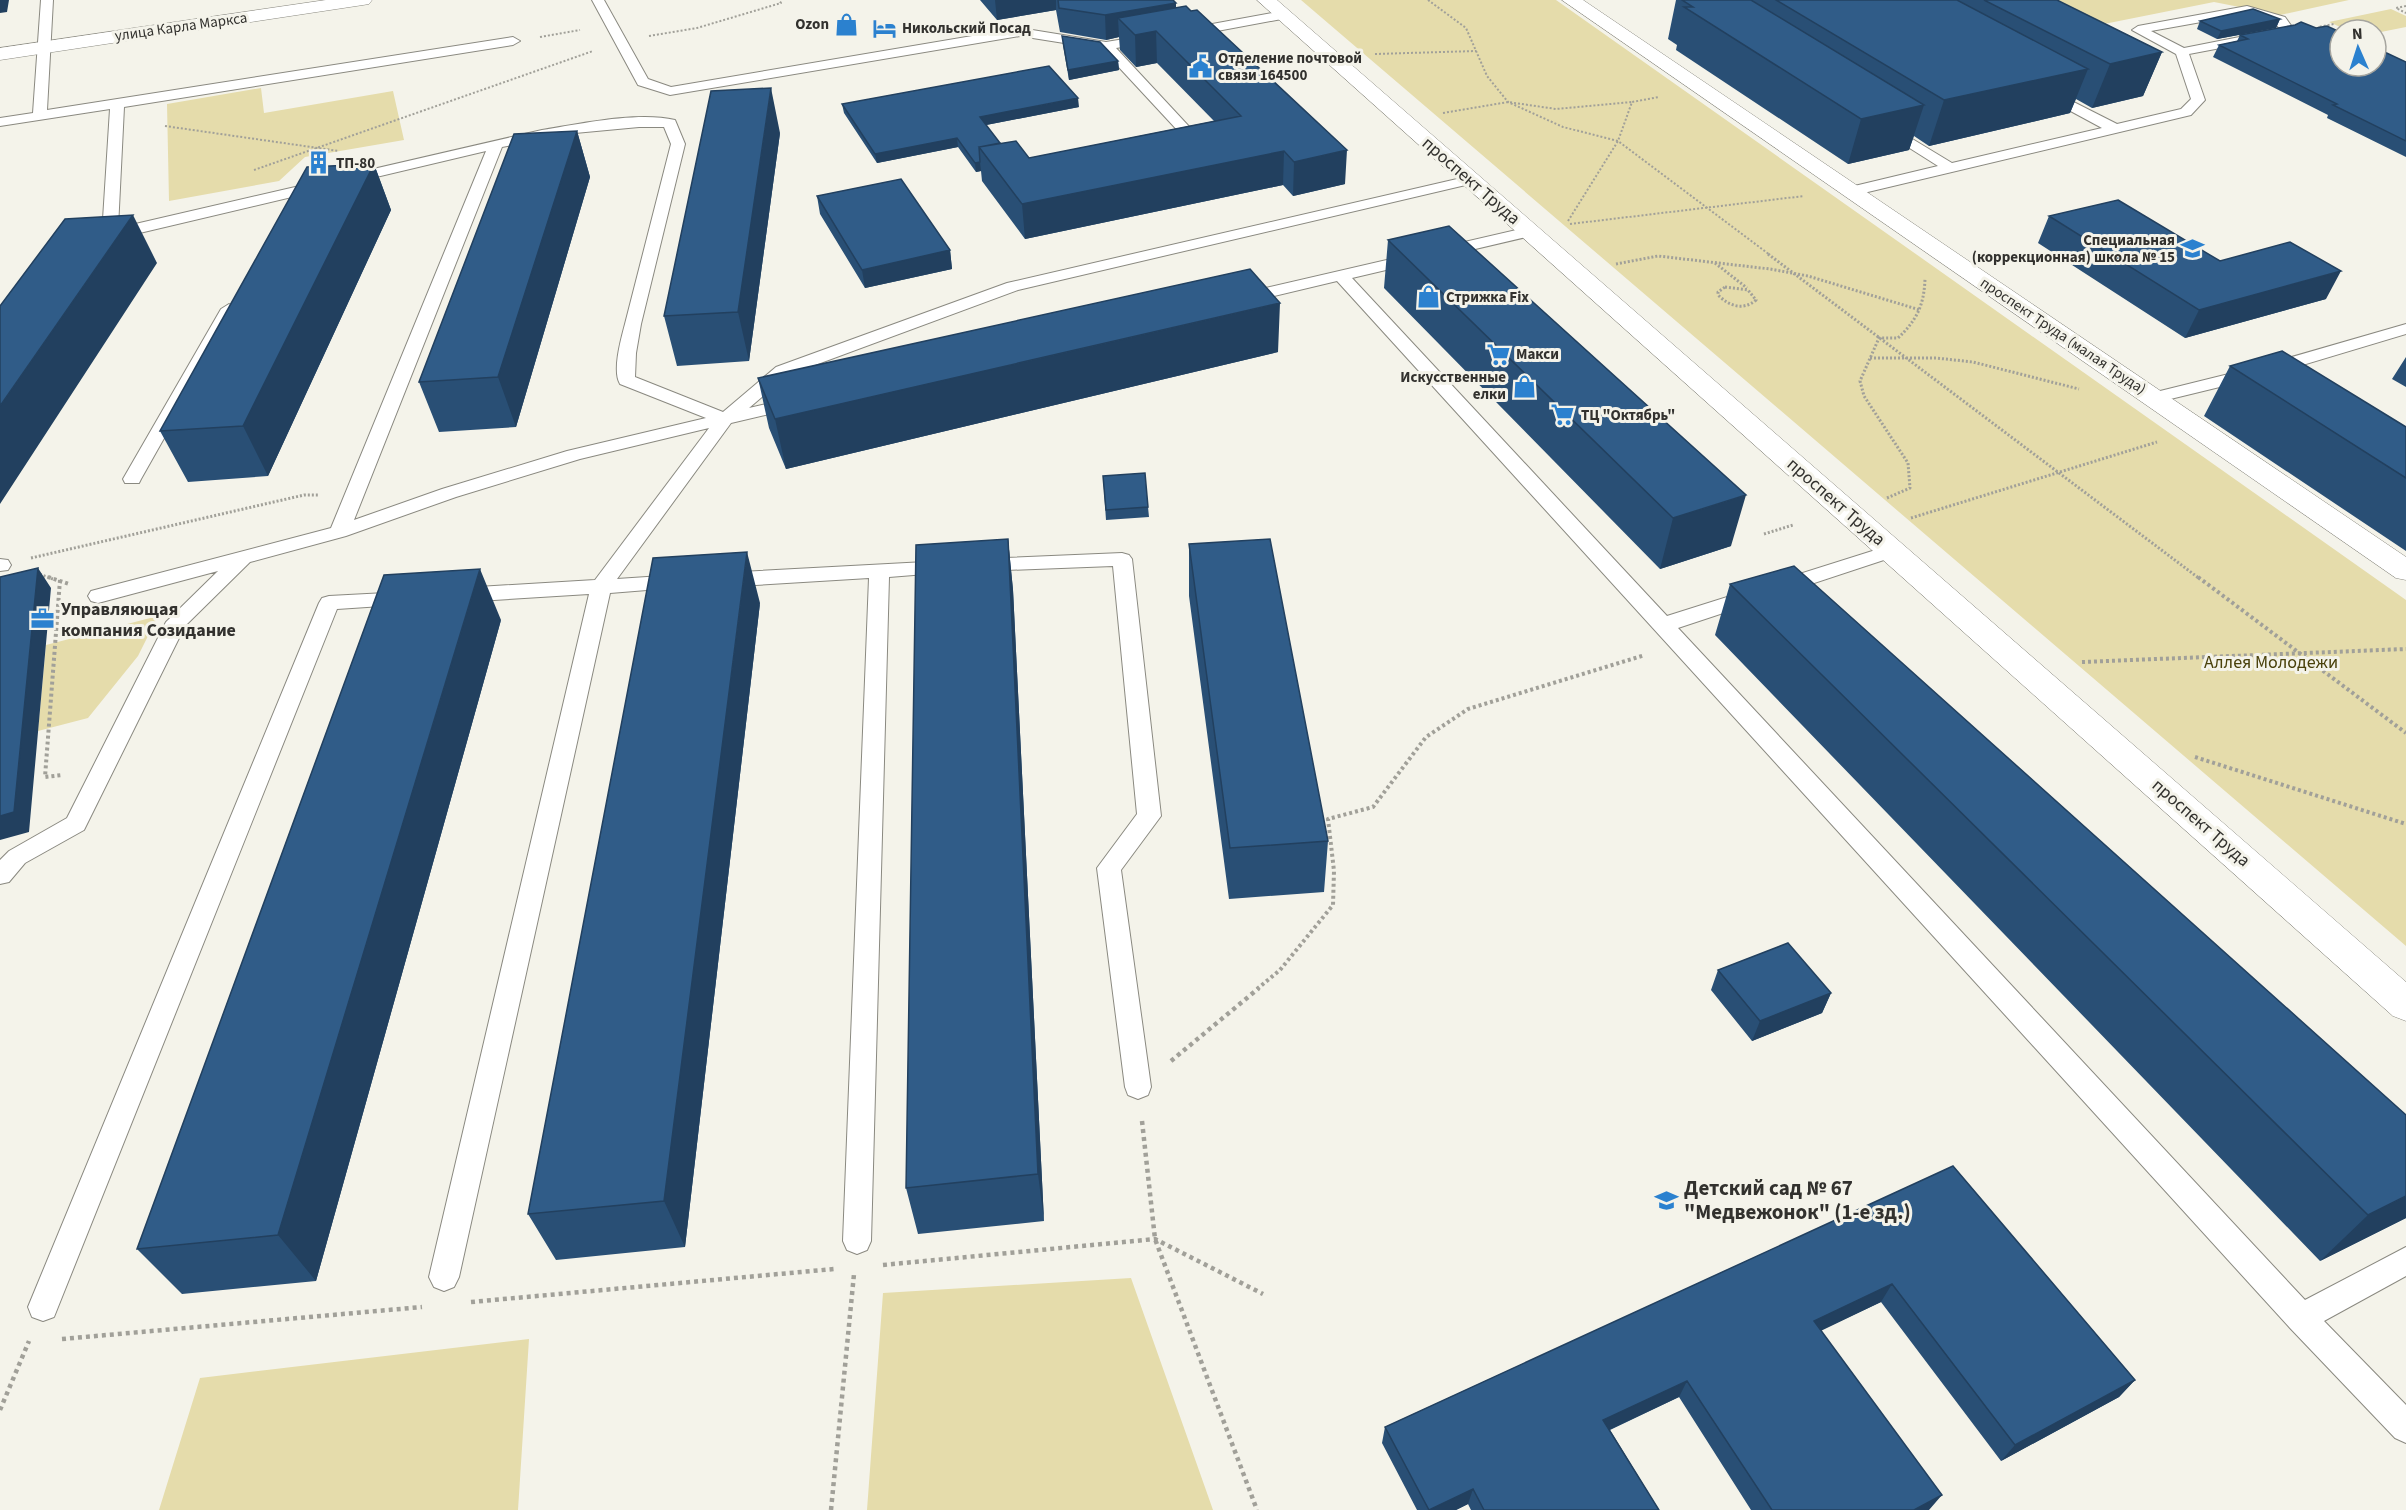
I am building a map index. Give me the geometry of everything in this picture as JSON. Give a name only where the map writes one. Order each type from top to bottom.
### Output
[{"type":"street","name":"улица Карла Маркса","points":[[0,54],[363,0]]},
{"type":"street","name":"проспект Труда (малая Труда)","points":[[1571,0],[2406,571]]},
{"type":"street","name":"проспект Труда","points":[[1274,8],[2406,1005]]},
{"type":"lane","points":[[40,116],[47,0]]},
{"type":"lane","points":[[598,0],[643,82],[670,90],[1020,32],[1106,46],[1166,36],[1274,8]]},
{"type":"lane","points":[[1851,191],[2186,112],[2198,100],[2182,52],[2138,30],[2247,10],[2280,20],[2289,31],[2182,52]]},
{"type":"lane","points":[[0,122],[40,116],[117,112],[513,41]]},
{"type":"lane","points":[[1106,46],[1189,134],[1155,141]]},
{"type":"lane","points":[[2032,84],[2115,129]]},
{"type":"lane","points":[[117,112],[105,236],[496,145],[596,125],[636,121],[670,123],[678,144],[633,324],[627,353],[626,380],[725,419]]},
{"type":"lane","points":[[1869,116],[1949,167]]},
{"type":"lane","points":[[339,532],[496,145]]},
{"type":"lane","points":[[444,1276],[601,587],[725,419],[783,371],[1013,286],[1470,180]]},
{"type":"lane","points":[[283,214],[294,193]]},
{"type":"lane","points":[[1226,302],[1529,232]]},
{"type":"lane","points":[[1341,276],[2301,1318],[2406,1427]]},
{"type":"lane","points":[[132,479],[236,295]]},
{"type":"lane","points":[[2154,398],[2263,371],[2406,329]]},
{"type":"lane","points":[[2263,371],[2282,383]]},
{"type":"lane","points":[[98,596],[339,532],[449,493],[574,455],[809,399]]},
{"type":"lane","points":[[1663,625],[1892,551]]},
{"type":"lane","points":[[0,875],[17,856],[76,824],[176,622],[243,558]]},
{"type":"lane","points":[[447,596],[879,570],[1122,559],[1149,816],[1109,868],[1138,1087]]},
{"type":"lane","points":[[857,1241],[879,570]]},
{"type":"lane","points":[[43,1307],[329,603],[424,597]]},
{"type":"lane","points":[[2301,1318],[2406,1261]]},
{"type":"path","points":[[245,173],[621,41],[697,28],[781,3],[779,0]]},
{"type":"path","points":[[1428,0],[1466,27],[1487,76],[1508,102],[1563,127],[1618,141],[2406,733]]},
{"type":"path","points":[[2406,6],[2396,8],[2406,13]]},
{"type":"path","points":[[513,41],[612,25]]},
{"type":"path","points":[[2325,31],[2318,27],[2328,25]]},
{"type":"path","points":[[1374,55],[1476,51]]},
{"type":"path","points":[[1440,113],[1508,102],[1556,109],[1594,108],[1701,89]]},
{"type":"path","points":[[1632,102],[1618,141],[1566,224],[1851,191]]},
{"type":"path","points":[[117,112],[339,152]]},
{"type":"path","points":[[1879,338],[1898,338],[1917,320],[1924,298],[1926,242]]},
{"type":"path","points":[[1614,265],[1658,256],[1793,273],[1920,310]]},
{"type":"path","points":[[1715,262],[1750,291],[1756,300],[1747,306],[1729,304],[1718,296],[1718,292],[1725,288],[1738,287],[1750,291]]},
{"type":"path","points":[[1879,338],[1860,381],[1864,396],[1908,463],[1910,488],[1887,498]]},
{"type":"path","points":[[1870,358],[1960,360],[2005,368],[2088,391]]},
{"type":"path","points":[[1911,518],[2199,429]]},
{"type":"path","points":[[0,565],[304,495],[354,495]]},
{"type":"path","points":[[1764,534],[1792,525]]},
{"type":"path","points":[[0,565],[60,580],[98,596]]},
{"type":"path","points":[[60,580],[45,777],[89,772],[102,773]]},
{"type":"path","points":[[1257,1510],[1155,1239],[1138,1087],[1280,970],[1333,905],[1334,871],[1328,819],[1373,807],[1426,738],[1468,710],[1680,644]]},
{"type":"path","points":[[2082,662],[2406,649]]},
{"type":"path","points":[[2195,757],[2406,824]]},
{"type":"path","points":[[461,1303],[1155,1239],[1263,1294]]},
{"type":"path","points":[[831,1510],[857,1241]]},
{"type":"path","points":[[51,1340],[426,1306]]},
{"type":"path","points":[[0,1410],[43,1307]]},
{"type":"path","points":[[28,1342],[40,1341]]},
{"type":"green space","name":"Аллея Молодежи","points":[[1301,0],[1556,0],[2406,600],[2406,946]]},
{"type":"green space","points":[[1973,0],[2349,0],[2280,15],[2214,2],[2039,37]]},
{"type":"green space","points":[[2391,9],[2406,16],[2406,27],[2388,31],[2388,18],[2348,18]]},
{"type":"green space","points":[[261,88],[264,113],[393,91],[404,140],[305,157],[279,181],[169,201],[167,104]]},
{"type":"green space","points":[[158,616],[138,656],[88,718],[38,731],[46,645]]},
{"type":"green space","points":[[1131,1278],[1213,1510],[867,1510],[883,1293]]},
{"type":"green space","points":[[529,1339],[518,1510],[159,1510],[200,1378]]},
{"type":"building","points":[[1058,0],[1173,0],[1176,3],[1105,15],[1059,8]]},
{"type":"building","points":[[1682,0],[1751,0],[1924,105],[1861,119],[1684,7],[1693,7]]},
{"type":"building","points":[[1776,0],[1957,0],[2088,69],[1944,100]]},
{"type":"building","points":[[1984,0],[2057,0],[2162,52],[2110,64]]},
{"type":"building","points":[[1186,6],[1191,11],[1197,10],[1347,150],[1294,162],[1284,151],[1022,204],[979,147],[1016,141],[1029,158],[1241,116],[1156,31],[1135,35],[1118,18]]},
{"type":"building","points":[[2253,9],[2280,19],[2221,31],[2200,21]]},
{"type":"building","points":[[2301,22],[2316,28],[2328,26],[2328,78],[2388,78],[2388,54],[2406,62],[2406,141],[2219,45],[2248,39],[2240,35]]},
{"type":"building","points":[[1062,36],[1100,42],[1118,61],[1068,70]]},
{"type":"building","points":[[1049,66],[1078,98],[980,117],[1000,143],[979,147],[980,162],[975,163],[957,138],[875,154],[842,104]]},
{"type":"building","points":[[771,88],[738,312],[664,316],[711,91]]},
{"type":"building","points":[[577,131],[498,377],[419,382],[514,134]]},
{"type":"building","points":[[374,164],[243,426],[160,431],[307,167]]},
{"type":"building","points":[[901,179],[950,250],[862,270],[817,196]]},
{"type":"building","points":[[2118,200],[2220,261],[2290,242],[2341,271],[2199,310],[2049,216]]},
{"type":"building","points":[[133,215],[0,406],[0,306],[65,219]]},
{"type":"building","points":[[1449,226],[1746,495],[1673,518],[1388,240]]},
{"type":"building","points":[[1250,269],[1280,303],[775,419],[758,378]]},
{"type":"building","points":[[2282,351],[2406,427],[2406,478],[2230,366]]},
{"type":"building","points":[[1145,473],[1148,507],[1106,510],[1103,476]]},
{"type":"building","points":[[1008,539],[1038,1174],[906,1188],[916,545]]},
{"type":"building","points":[[1270,539],[1328,841],[1230,848],[1189,544]]},
{"type":"building","points":[[747,552],[664,1201],[528,1214],[653,558]]},
{"type":"building","points":[[1794,566],[2406,1115],[2406,1196],[2368,1215],[1730,584]]},
{"type":"building","points":[[38,568],[14,812],[0,816],[0,577]]},
{"type":"building","points":[[480,569],[278,1235],[137,1249],[384,575]]},
{"type":"building","points":[[1788,943],[1831,993],[1760,1021],[1718,970]]},
{"type":"building","points":[[1953,1166],[2135,1380],[2015,1445],[1892,1284],[1814,1321],[1942,1495],[1914,1510],[1772,1510],[1687,1381],[1603,1420],[1659,1510],[1484,1510],[1473,1489],[1429,1510],[1385,1427]]},
{"type":"place","name":"Ozon","points":[[847,24]]},
{"type":"place","name":"Никольский Посад","points":[[884,28]]},
{"type":"place","name":"Отделение почтовой связи 164500","points":[[1200,67]]},
{"type":"place","name":"ТП-80","points":[[318,163]]},
{"type":"place","name":"Специальная (коррекционная) школа № 15","points":[[2193,249]]},
{"type":"place","name":"Стрижка Fix","points":[[1428,297]]},
{"type":"place","name":"Макси","points":[[1498,354]]},
{"type":"place","name":"Искусственные елки","points":[[1524,386]]},
{"type":"place","name":"ТЦ \"Октябрь\"","points":[[1563,415]]},
{"type":"place","name":"Управляющая компания Созидание","points":[[43,619]]},
{"type":"place","name":"Детский сад № 67 \"Медвежонок\" (1-е зд.)","points":[[1666,1200]]}]
